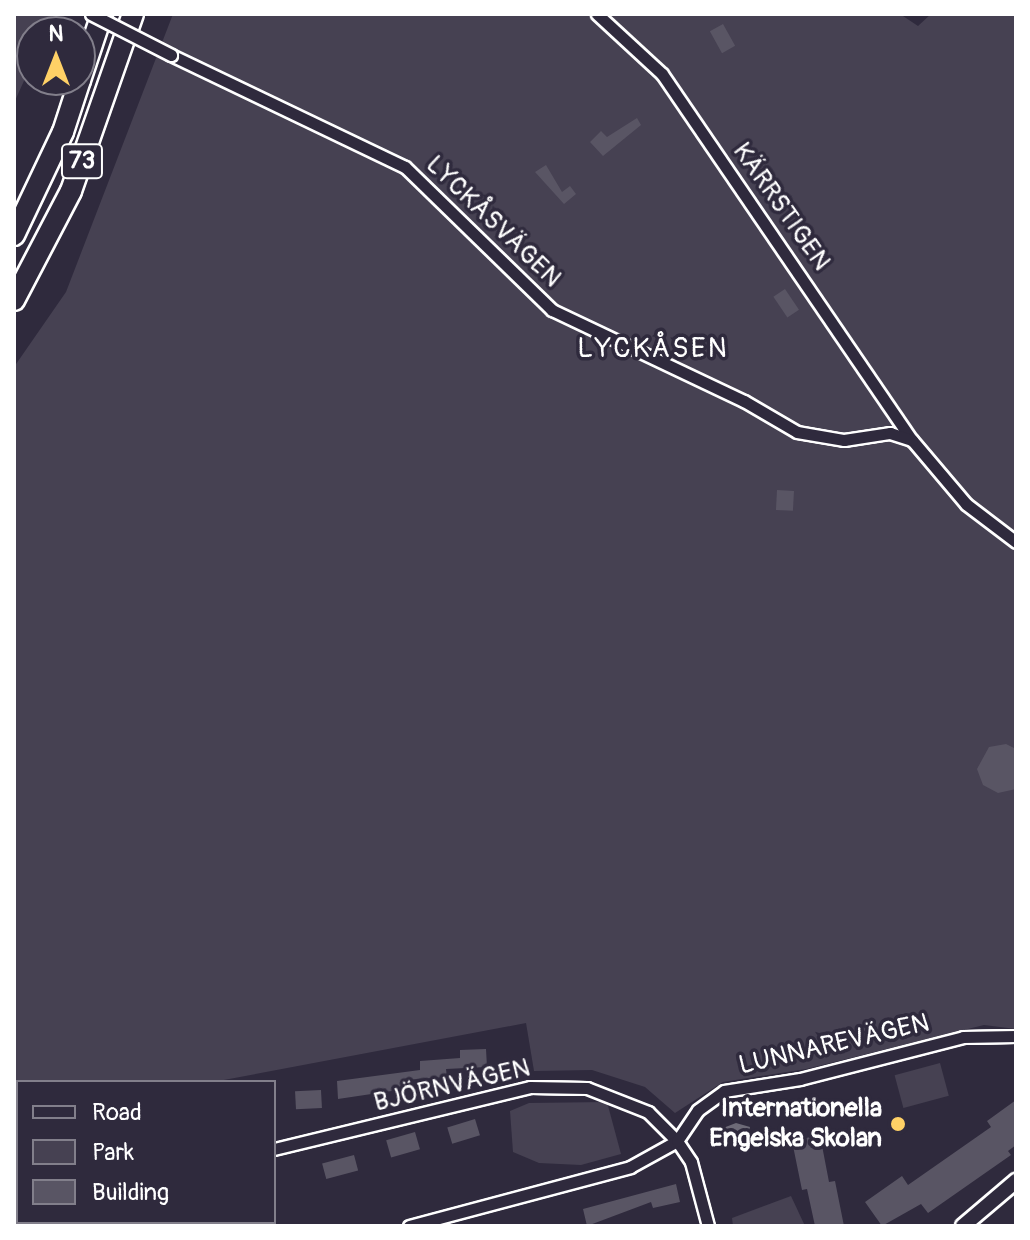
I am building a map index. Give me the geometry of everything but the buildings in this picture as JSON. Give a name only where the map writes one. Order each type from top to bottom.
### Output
[{"type":"highway","name":"73","points":[[14,300],[71,191],[133,14]]},
{"type":"highway","name":"73","points":[[14,235],[63,132],[75,96]]},
{"type":"street","name":"LYCKÅSVÄGEN","points":[[91,14],[405,167],[552,310],[744,401],[797,432],[844,440],[890,433],[912,440]]},
{"type":"street","name":"KÄRRSTIGEN","points":[[597,14],[662,74],[912,440]]},
{"type":"street","points":[[912,440],[966,504],[1016,542]]},
{"type":"street","name":"LUNNAREVÄGEN","points":[[409,1226],[630,1167],[677,1141],[698,1110],[724,1091],[800,1079],[963,1037],[1016,1036]]},
{"type":"street","name":"BJÖRNVÄGEN","points":[[276,1149],[530,1087],[587,1088],[617,1096],[648,1112],[677,1141],[691,1162],[708,1226]]},
{"type":"street","points":[[963,1226],[1016,1181]]},
{"type":"green space","points":[[14,14],[53,14],[16,16],[17,96],[14,103]]},
{"type":"green space","points":[[173,14],[900,14],[918,26],[931,14],[1016,14],[1016,1029],[984,1025],[806,1069],[723,1082],[675,1113],[645,1087],[592,1070],[534,1071],[526,1023],[224,1080],[16,1080],[16,1134],[14,1132],[14,367],[66,292]]},
{"type":"green space","points":[[940,1063],[949,1096],[903,1108],[895,1075]]},
{"type":"green space","points":[[607,1102],[621,1154],[581,1165],[539,1163],[513,1152],[510,1111],[529,1103]]},
{"type":"green space","points":[[791,1196],[805,1226],[733,1226],[732,1218]]},
{"type":"shaded area","points":[[736,1123],[750,1127],[747,1140],[710,1146],[710,1133]]},
{"type":"place","name":"Internationella Engelska Skolan","points":[[898,1124]]},
{"type":"district","name":"LYCKÅSEN","points":[[653,349]]}]
